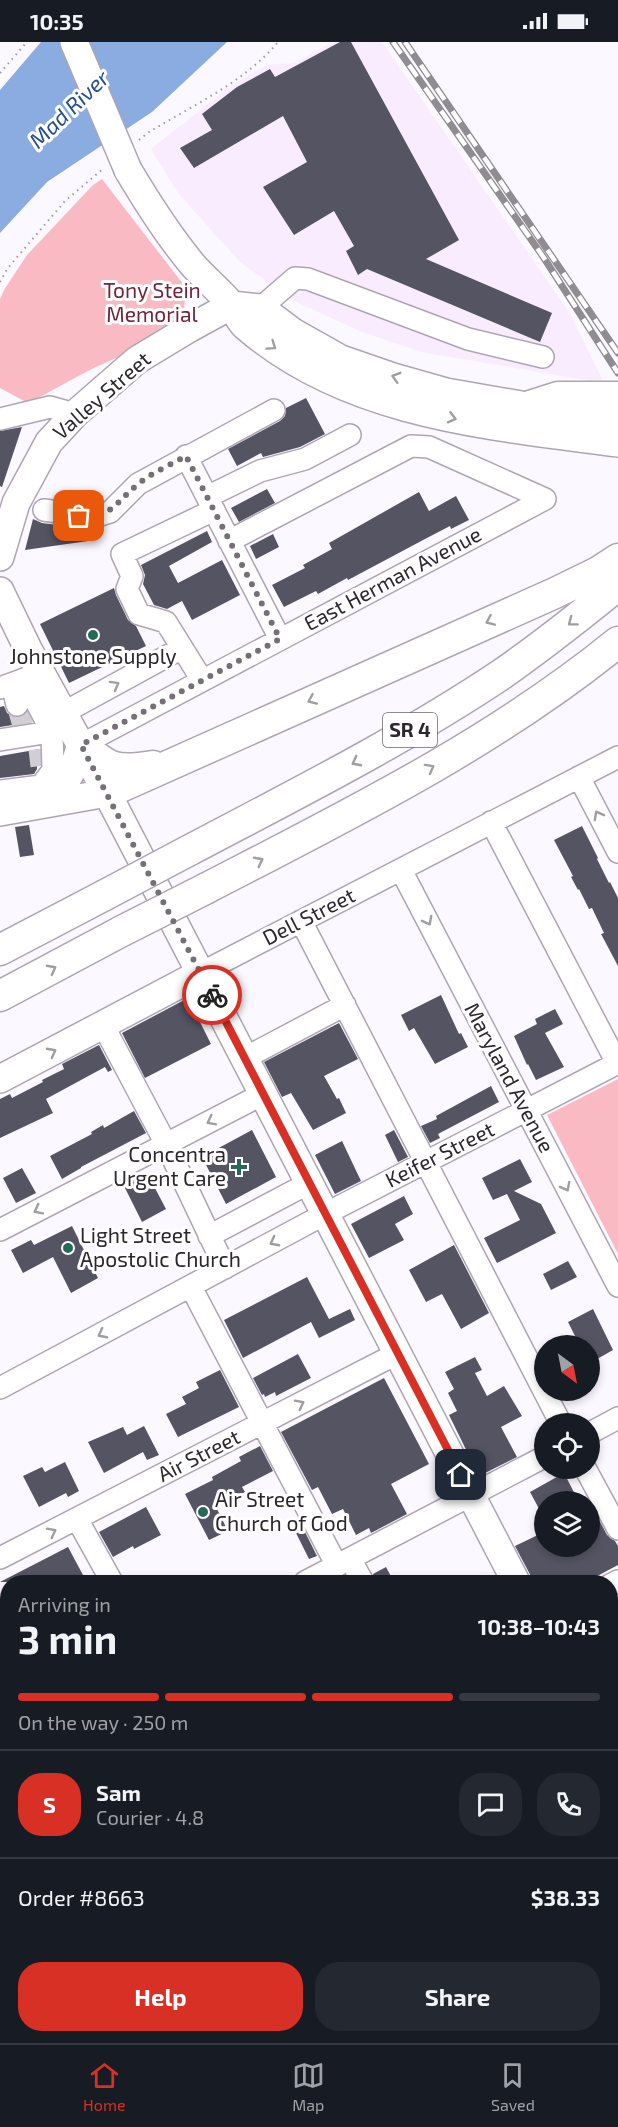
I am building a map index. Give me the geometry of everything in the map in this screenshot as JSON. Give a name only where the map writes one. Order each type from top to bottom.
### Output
[{"type":"highway","points":[[530,406],[558,396],[618,397]]},
{"type":"highway","points":[[107,793],[555,593],[598,572],[618,559]]},
{"type":"highway","name":"SR 4","points":[[0,950],[379,749],[533,652],[618,585]]},
{"type":"highway","name":"SR 4","points":[[0,996],[350,814],[444,761],[542,699],[618,642]]},
{"type":"highway","points":[[48,741],[117,769],[171,763]]},
{"type":"main road","points":[[74,42],[128,170],[155,215],[193,265],[245,312],[274,348],[327,378],[390,404],[483,425],[618,443]]},
{"type":"main road","points":[[245,312],[293,332],[341,359],[446,392],[618,420]]},
{"type":"main road","name":"Valley Street","points":[[0,557],[16,503],[49,442],[75,414],[137,360],[190,328],[245,312]]},
{"type":"main road","points":[[0,591],[21,675],[48,741],[72,771],[60,790],[42,804]]},
{"type":"main road","points":[[0,638],[16,642],[21,675]]},
{"type":"main road","points":[[48,741],[107,793],[512,1575]]},
{"type":"main road","points":[[0,812],[107,793]]},
{"type":"main road","name":"Dell Street","points":[[0,1079],[201,973]]},
{"type":"street","points":[[245,312],[296,278],[308,279],[468,339],[543,357]]},
{"type":"street","points":[[0,419],[50,407],[75,414]]},
{"type":"street","points":[[44,510],[94,517],[110,512],[138,484],[274,410]]},
{"type":"street","points":[[202,680],[166,622],[139,614],[127,589],[132,576],[122,554],[210,504],[260,471],[305,459],[350,435]]},
{"type":"street","name":"East Herman Avenue","points":[[48,741],[202,680],[545,499],[429,447],[411,446],[229,541]]},
{"type":"street","points":[[186,456],[280,639]]},
{"type":"street","points":[[0,740],[48,741],[182,648]]},
{"type":"street","points":[[17,705],[21,675]]},
{"type":"street","points":[[0,791],[41,786],[48,741]]},
{"type":"street","name":"Dell Street","points":[[201,973],[618,757]]},
{"type":"street","points":[[579,777],[618,852]]},
{"type":"street","points":[[491,822],[618,1063]]},
{"type":"street","name":"Maryland Avenue","points":[[401,870],[618,1286]]},
{"type":"street","points":[[301,921],[428,1162],[555,1413]]},
{"type":"street","points":[[244,1058],[345,1005]]},
{"type":"street","points":[[103,1025],[166,1144],[225,1268]]},
{"type":"street","name":"Keifer Street","points":[[0,1388],[325,1214],[618,1063]]},
{"type":"street","points":[[0,1230],[263,1094]]},
{"type":"street","points":[[209,1236],[309,1183]]},
{"type":"street","points":[[190,1287],[262,1424],[344,1562],[356,1575]]},
{"type":"street","name":"Air Street","points":[[0,1558],[398,1353]]},
{"type":"street","points":[[600,1428],[618,1418]]},
{"type":"street","points":[[319,1575],[534,1462]]},
{"type":"street","points":[[591,1479],[618,1529]]},
{"type":"street","points":[[77,1519],[108,1575]]},
{"type":"path","points":[[0,73],[27,42]]},
{"type":"shaded area","points":[[333,42],[382,42],[569,312],[604,383],[421,352],[362,332],[294,301],[240,262],[178,193],[151,149],[232,85],[267,65],[294,63]]},
{"type":"green space","name":"Tony Stein Memorial","points":[[102,179],[183,284],[184,310],[177,325],[163,336],[94,368],[28,403],[0,388],[0,299],[27,255],[93,185]]},
{"type":"green space","points":[[618,1079],[618,1254],[547,1115]]},
{"type":"water","name":"Mad River","points":[[41,42],[227,42],[152,112],[47,182],[0,233],[0,90]]},
{"type":"building","points":[[340,42],[351,42],[459,240],[426,259],[552,313],[540,342],[367,269],[358,275],[346,251],[354,246],[334,211],[294,235],[263,187],[307,162],[283,116],[194,168],[180,148],[212,130],[202,114],[237,87],[270,69],[275,77]]},
{"type":"building","points":[[306,398],[325,434],[300,447],[263,457],[261,453],[237,466],[228,449],[280,421],[285,416],[286,408]]},
{"type":"building","points":[[22,427],[2,487],[0,486],[0,431]]},
{"type":"building","points":[[267,489],[275,503],[239,522],[231,508]]},
{"type":"building","points":[[419,492],[429,511],[456,496],[469,520],[451,529],[450,526],[348,580],[347,578],[318,594],[316,591],[284,607],[272,585],[305,568],[303,565],[332,549],[329,543]]},
{"type":"building","points":[[33,519],[42,523],[89,529],[88,541],[25,550]]},
{"type":"building","points":[[207,531],[212,542],[169,566],[178,583],[222,560],[240,595],[192,620],[182,601],[167,609],[154,605],[143,584],[145,575],[141,565]]},
{"type":"building","points":[[273,534],[279,547],[256,559],[250,546]]},
{"type":"building","name":"Johnstone Supply","points":[[114,588],[128,620],[136,626],[146,646],[69,683],[40,624]]},
{"type":"building","points":[[4,706],[7,713],[14,717],[21,717],[27,712],[32,722],[0,727],[0,707]]},
{"type":"building","points":[[40,749],[40,766],[37,766],[34,774],[0,778],[0,756]]},
{"type":"building","points":[[29,825],[34,855],[20,857],[15,827]]},
{"type":"building","points":[[582,826],[618,898],[618,966],[601,934],[604,933],[592,908],[589,909],[578,890],[554,840]]},
{"type":"building","points":[[441,995],[459,1034],[461,1033],[468,1047],[435,1064],[414,1028],[409,1031],[401,1015]]},
{"type":"building","points":[[188,998],[211,1044],[145,1078],[122,1033]]},
{"type":"building","points":[[555,1009],[563,1024],[545,1033],[564,1067],[536,1080],[514,1036],[537,1024],[535,1019]]},
{"type":"building","points":[[339,1023],[358,1059],[324,1076],[346,1113],[313,1130],[291,1093],[282,1097],[264,1062]]},
{"type":"building","points":[[99,1045],[112,1070],[108,1072],[105,1067],[46,1099],[53,1113],[0,1138],[0,1099],[10,1094],[12,1098],[43,1082],[42,1080],[64,1069],[62,1064]]},
{"type":"building","points":[[491,1086],[499,1102],[438,1134],[440,1138],[430,1143],[421,1126],[437,1119],[436,1116]]},
{"type":"building","points":[[134,1111],[146,1133],[62,1179],[50,1156],[92,1134],[91,1132],[103,1125],[104,1128]]},
{"type":"building","name":"Concentra Urgent Care","points":[[252,1130],[276,1177],[226,1204],[202,1157]]},
{"type":"building","points":[[394,1130],[408,1157],[398,1162],[385,1135]]},
{"type":"building","points":[[342,1141],[361,1181],[335,1194],[315,1155]]},
{"type":"building","points":[[520,1159],[532,1182],[514,1191],[541,1204],[556,1233],[497,1263],[484,1238],[520,1220],[507,1194],[493,1200],[482,1178]]},
{"type":"building","points":[[22,1168],[36,1193],[16,1203],[3,1178]]},
{"type":"building","points":[[147,1173],[166,1209],[142,1222],[124,1186]]},
{"type":"building","points":[[404,1196],[413,1214],[395,1224],[404,1240],[369,1258],[351,1224]]},
{"type":"building","points":[[72,1226],[98,1278],[71,1293],[53,1257],[23,1273],[11,1250],[31,1240],[34,1245]]},
{"type":"building","points":[[454,1245],[489,1313],[461,1329],[442,1294],[426,1302],[409,1270]]},
{"type":"building","points":[[568,1261],[577,1277],[551,1290],[543,1274]]},
{"type":"building","points":[[307,1277],[329,1319],[350,1309],[355,1320],[319,1338],[311,1322],[243,1358],[224,1320]]},
{"type":"building","points":[[593,1309],[613,1350],[600,1357],[600,1335],[574,1335],[568,1322]]},
{"type":"building","points":[[298,1354],[311,1378],[276,1396],[275,1392],[265,1397],[264,1394],[262,1395],[253,1378]]},
{"type":"building","points":[[475,1357],[482,1370],[475,1373],[487,1396],[504,1386],[522,1416],[501,1427],[517,1457],[479,1476],[449,1415],[457,1411],[448,1393],[454,1389],[445,1372]]},
{"type":"building","points":[[220,1370],[239,1407],[178,1437],[166,1414],[186,1404],[182,1397],[199,1388],[196,1382]]},
{"type":"building","points":[[384,1378],[429,1464],[391,1484],[407,1514],[371,1533],[369,1528],[356,1535],[343,1509],[332,1514],[318,1487],[312,1490],[281,1432]]},
{"type":"building","points":[[144,1426],[159,1455],[147,1460],[143,1452],[104,1473],[88,1442],[123,1427],[127,1435]]},
{"type":"building","points":[[260,1446],[273,1471],[242,1487],[245,1492],[216,1507],[228,1531],[209,1540],[185,1494],[213,1480],[212,1477],[241,1461],[239,1457]]},
{"type":"building","points":[[65,1462],[79,1491],[68,1497],[66,1493],[39,1507],[23,1476],[42,1467],[45,1472]]},
{"type":"building","points":[[553,1479],[567,1479],[573,1491],[534,1491],[534,1499],[530,1492]]},
{"type":"building","points":[[146,1507],[161,1535],[113,1557],[99,1532]]},
{"type":"building","points":[[600,1522],[607,1535],[618,1546],[618,1565],[599,1575],[530,1575],[515,1546],[534,1537],[534,1557],[600,1557]]},
{"type":"building","points":[[304,1530],[317,1556],[309,1559],[296,1533]]},
{"type":"building","points":[[68,1547],[83,1575],[14,1575]]},
{"type":"building","points":[[386,1567],[390,1575],[373,1575]]},
{"type":"tunnel","points":[[17,705],[24,729]]},
{"type":"tunnel","points":[[39,749],[41,766]]},
{"type":"railway","points":[[393,42],[544,258],[618,373]]},
{"type":"railway","points":[[405,42],[618,353]]},
{"type":"way so far","points":[[79,516],[94,517],[110,512],[138,484],[186,456],[280,639],[81,745],[212,995]]},
{"type":"place","name":"Johnstone Supply","points":[[93,635]]},
{"type":"place","name":"Concentra Urgent Care","points":[[239,1167]]},
{"type":"place","name":"Light Street Apostolic Church","points":[[68,1248]]},
{"type":"place","name":"Air Street Church of God","points":[[203,1512]]},
{"type":"route","points":[[212,995],[461,1475]]}]
